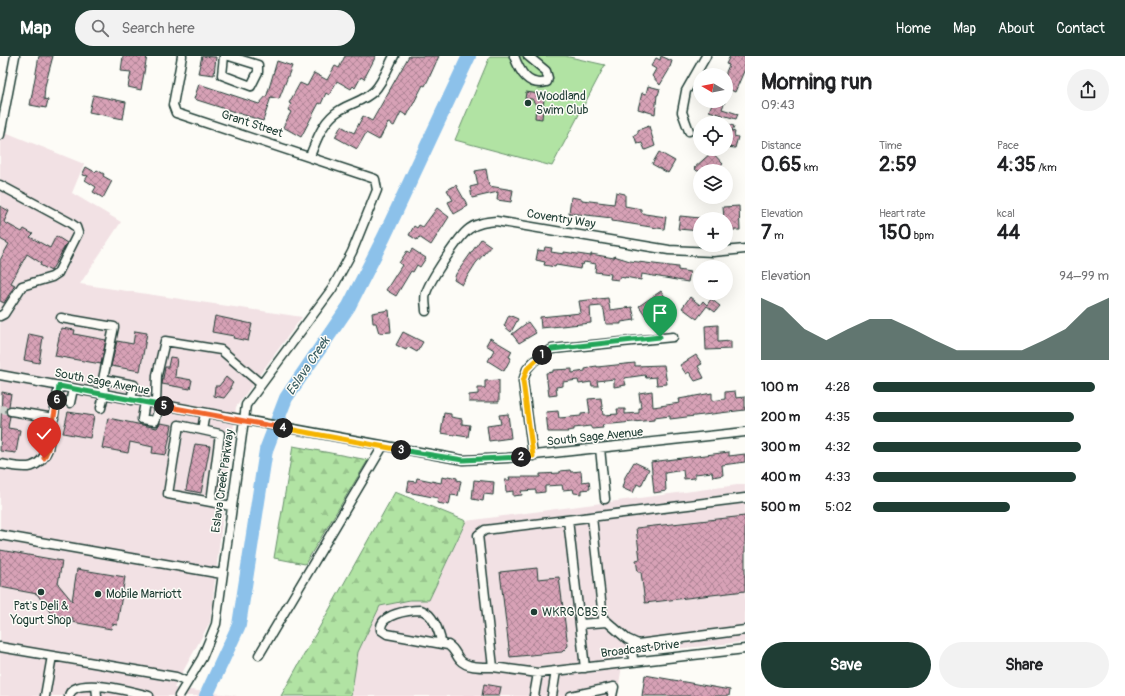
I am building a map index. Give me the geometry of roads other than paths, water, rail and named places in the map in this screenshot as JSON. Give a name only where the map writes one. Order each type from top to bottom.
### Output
[{"type":"street","points":[[0,135],[15,56]]},
{"type":"street","name":"Grant Street","points":[[182,56],[173,105],[176,113],[310,156],[375,179]]},
{"type":"street","points":[[224,56],[222,75],[251,86],[258,72],[258,65],[229,56]]},
{"type":"street","points":[[310,156],[322,128],[338,111],[366,98],[376,89],[394,56]]},
{"type":"street","points":[[514,56],[518,68],[526,78],[537,83],[547,82],[548,78],[546,71],[528,56]]},
{"type":"street","points":[[689,131],[682,112],[686,91],[706,56]]},
{"type":"street","name":"Eslava Creek Parkway","points":[[179,696],[202,658],[216,624],[246,405],[332,289],[352,252],[377,190],[375,179]]},
{"type":"street","points":[[0,185],[69,222],[76,227],[78,233],[58,273],[52,277],[22,286],[4,314],[0,316]]},
{"type":"street","name":"Coventry Way","points":[[426,311],[425,293],[453,248],[466,232],[481,223],[496,221],[669,250],[707,252],[745,249]]},
{"type":"street","points":[[61,318],[114,328],[103,379],[104,394],[101,408]]},
{"type":"street","points":[[533,456],[523,381],[527,369],[534,361],[552,349],[673,337]]},
{"type":"street","points":[[145,402],[142,419],[155,421],[158,404],[157,375],[165,341],[221,350],[261,384]]},
{"type":"street","name":"South Sage Avenue","points":[[0,375],[463,460],[533,456],[745,432]]},
{"type":"street","points":[[103,379],[134,385],[132,400]]},
{"type":"street","points":[[0,464],[28,468],[38,465],[44,458],[48,449],[59,386]]},
{"type":"street","points":[[70,403],[73,389]]},
{"type":"street","points":[[11,411],[54,418]]},
{"type":"street","points":[[202,430],[204,413]]},
{"type":"street","points":[[211,502],[220,434],[179,425],[168,494],[231,506]]},
{"type":"street","points":[[259,655],[383,446]]},
{"type":"street","points":[[600,448],[606,499]]},
{"type":"street","points":[[493,667],[478,535],[485,530],[745,498]]},
{"type":"street","points":[[592,517],[603,616],[607,622],[632,642],[638,644],[745,630]]},
{"type":"street","points":[[568,520],[585,668]]},
{"type":"street","points":[[0,535],[222,574]]},
{"type":"street","points":[[421,610],[425,611],[433,620],[439,631],[442,644],[387,634],[381,630],[380,626],[386,618],[393,615],[421,610]]},
{"type":"street","points":[[580,624],[607,622]]},
{"type":"street","points":[[632,642],[633,662]]},
{"type":"street","name":"Broadcast Drive","points":[[442,644],[453,648],[459,658],[467,664],[538,673],[745,649]]},
{"type":"street","points":[[0,647],[176,677],[187,682]]},
{"type":"street","points":[[45,696],[52,656]]},
{"type":"street","points":[[552,696],[556,671]]},
{"type":"street","points":[[534,696],[538,673]]},
{"type":"street","points":[[69,696],[73,689],[84,684],[147,696]]},
{"type":"street","points":[[96,686],[97,696]]},
{"type":"street","points":[[570,696],[614,686],[612,696]]},
{"type":"waterway","name":"Eslava Creek","points":[[206,696],[239,625],[266,450],[286,398],[349,306],[384,237],[469,56]]},
{"type":"tunnel","points":[[0,409],[11,411]]},
{"type":"place","name":"Woodland Swim Club","points":[[528,103]]},
{"type":"place","name":"Pat's Deli & Yogurt Shop","points":[[41,592]]},
{"type":"place","name":"Mobile Marriott","points":[[98,594]]},
{"type":"place","name":"WKRG CBS 5","points":[[534,612]]}]
